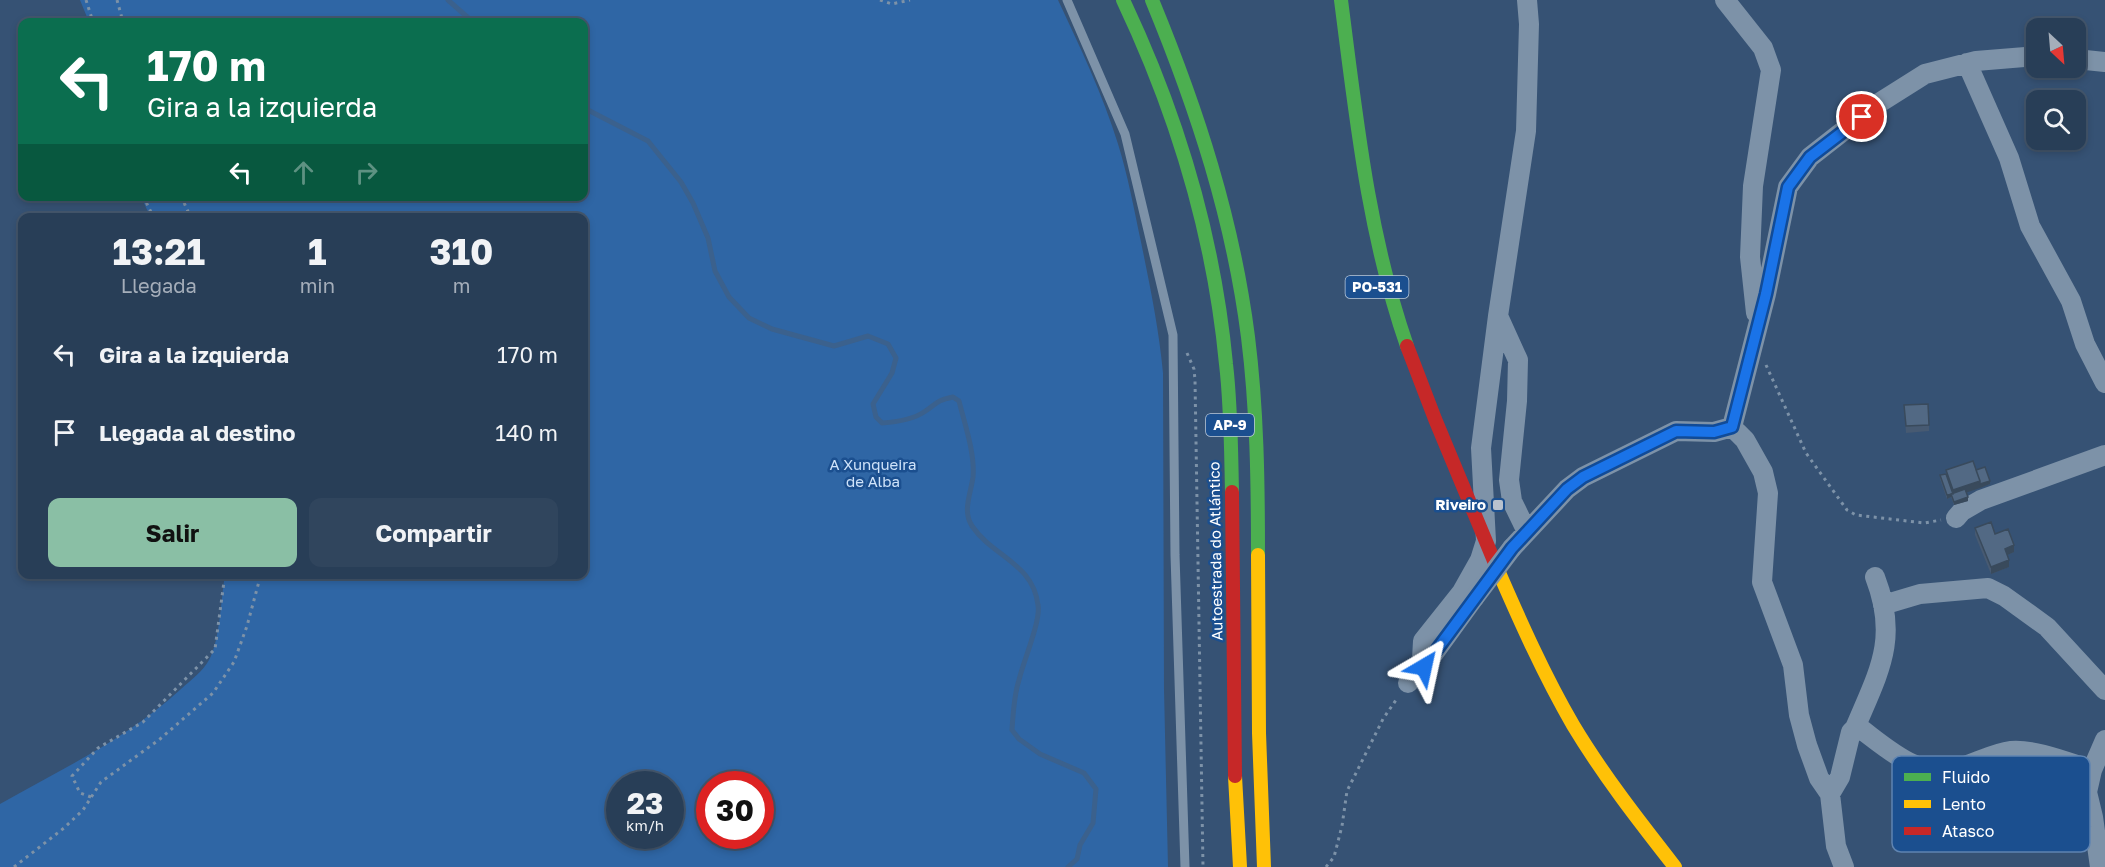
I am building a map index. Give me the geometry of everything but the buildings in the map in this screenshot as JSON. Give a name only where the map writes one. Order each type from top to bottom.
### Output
[{"type":"main road","name":"Autoestrada do Atlántico","points":[[1123,0],[1142,38],[1170,109],[1191,181],[1209,248],[1226,361],[1233,484],[1234,788],[1240,867]]},
{"type":"main road","name":"AP-9","points":[[1152,0],[1193,100],[1213,162],[1227,212],[1241,286],[1252,374],[1257,455],[1258,713],[1264,867]]},
{"type":"main road","name":"PO-531","points":[[1327,0],[1358,212],[1385,321],[1406,382]]},
{"type":"main road","name":"PO-531","points":[[1341,0],[1367,184],[1388,284],[1430,409],[1537,654],[1573,724],[1614,789],[1675,867]]},
{"type":"main road","points":[[1418,414],[1427,435]]},
{"type":"main road","points":[[1457,507],[1518,647],[1563,735]]},
{"type":"street","points":[[1424,667],[1423,641],[1462,592],[1480,560],[1486,541],[1481,448],[1526,131],[1529,24],[1527,0]]},
{"type":"street","points":[[1725,0],[1763,48],[1771,70],[1753,186],[1750,257],[1755,337]]},
{"type":"street","points":[[1732,427],[1755,337],[1788,187],[1810,157],[1879,103],[1925,74],[1967,63],[2026,57]]},
{"type":"street","points":[[2086,60],[2105,62]]},
{"type":"street","points":[[1967,63],[2009,158],[2030,226],[2071,301],[2085,344],[2105,383]]},
{"type":"street","points":[[1498,316],[1518,360],[1517,401],[1509,480],[1512,501],[1527,532]]},
{"type":"street","points":[[1408,683],[1424,667],[1512,548],[1567,489],[1593,472],[1676,431],[1714,432],[1732,427]]},
{"type":"street","points":[[1732,427],[1745,440],[1763,472],[1768,493],[1762,582],[1793,665],[1799,715],[1819,778],[1830,794],[1836,846],[1844,867]]},
{"type":"street","points":[[1956,518],[1962,510],[1981,500],[2105,454]]},
{"type":"street","points":[[1830,794],[1840,777],[1851,732],[1855,728],[1883,658],[1887,637],[1883,605],[1875,577]]},
{"type":"street","points":[[1883,605],[1920,594],[1988,588],[2004,596],[2047,627],[2105,690]]},
{"type":"street","points":[[1855,728],[1861,729],[1898,756]]},
{"type":"street","points":[[2090,779],[2105,740]]},
{"type":"street","points":[[1998,756],[2010,752],[2026,752],[2041,756]]},
{"type":"street","points":[[2090,804],[2100,867]]},
{"type":"lane","points":[[1067,0],[1125,134],[1173,335],[1175,555],[1185,867]]},
{"type":"path","points":[[86,0],[92,18]]},
{"type":"path","points":[[117,0],[122,18]]},
{"type":"path","points":[[880,0],[892,4],[910,0]]},
{"type":"path","points":[[1173,335],[1189,357],[1195,380],[1203,867]]},
{"type":"path","points":[[1755,337],[1806,453],[1847,510],[1856,515],[1924,523],[1956,518]]},
{"type":"path","points":[[91,798],[80,793],[72,776],[98,748],[143,722],[215,649],[224,579]]},
{"type":"path","points":[[14,867],[83,810],[101,782],[160,739],[213,693],[234,662],[260,579]]},
{"type":"path","points":[[1326,867],[1334,857],[1342,826],[1347,791],[1383,719],[1408,683]]},
{"type":"green space","name":"A Xunqueira de Alba","points":[[80,0],[1058,0],[1098,89],[1122,156],[1157,324],[1163,373],[1164,689],[1168,867],[0,867],[0,804],[117,738],[161,707],[196,675],[206,664],[216,642],[225,579],[588,579],[588,213],[149,213],[143,201],[588,201],[588,18],[87,18]]},
{"type":"waterway","points":[[448,0],[468,18]]},
{"type":"waterway","points":[[588,110],[648,141],[681,182],[708,238],[715,271],[729,297],[749,318],[772,329],[834,346],[868,336],[888,344],[896,358],[892,373],[873,404],[876,417],[882,423],[914,417],[947,398],[953,397],[959,401],[969,439],[973,468],[967,508],[969,520],[990,546],[1011,561],[1029,579],[1038,605],[1034,631],[1016,692],[1012,730],[1019,739],[1040,754],[1084,773],[1096,789],[1093,823],[1080,845],[1077,859],[1068,867]]},
{"type":"traffic: fast","points":[[1123,0],[1160,87],[1176,132],[1202,223],[1212,270],[1226,364],[1232,492]]},
{"type":"traffic: fast","points":[[1152,0],[1198,123],[1233,250],[1251,364],[1255,418],[1258,555]]},
{"type":"traffic: fast","points":[[1341,0],[1358,131],[1373,218],[1382,261],[1407,346]]},
{"type":"traffic: slow","points":[[1258,555],[1259,733],[1264,867]]},
{"type":"traffic: slow","points":[[1497,568],[1542,667],[1573,725],[1609,780],[1675,867]]},
{"type":"traffic: slow","points":[[1235,776],[1240,867]]},
{"type":"traffic: jam","points":[[1407,346],[1497,568]]},
{"type":"traffic: jam","points":[[1232,492],[1235,776]]},
{"type":"place","name":"Riveiro","points":[[1498,505]]},
{"type":"route","points":[[1424,667],[1512,548],[1567,489],[1583,477],[1676,431],[1714,432],[1732,427],[1766,294],[1788,187],[1810,157],[1862,117]]}]
